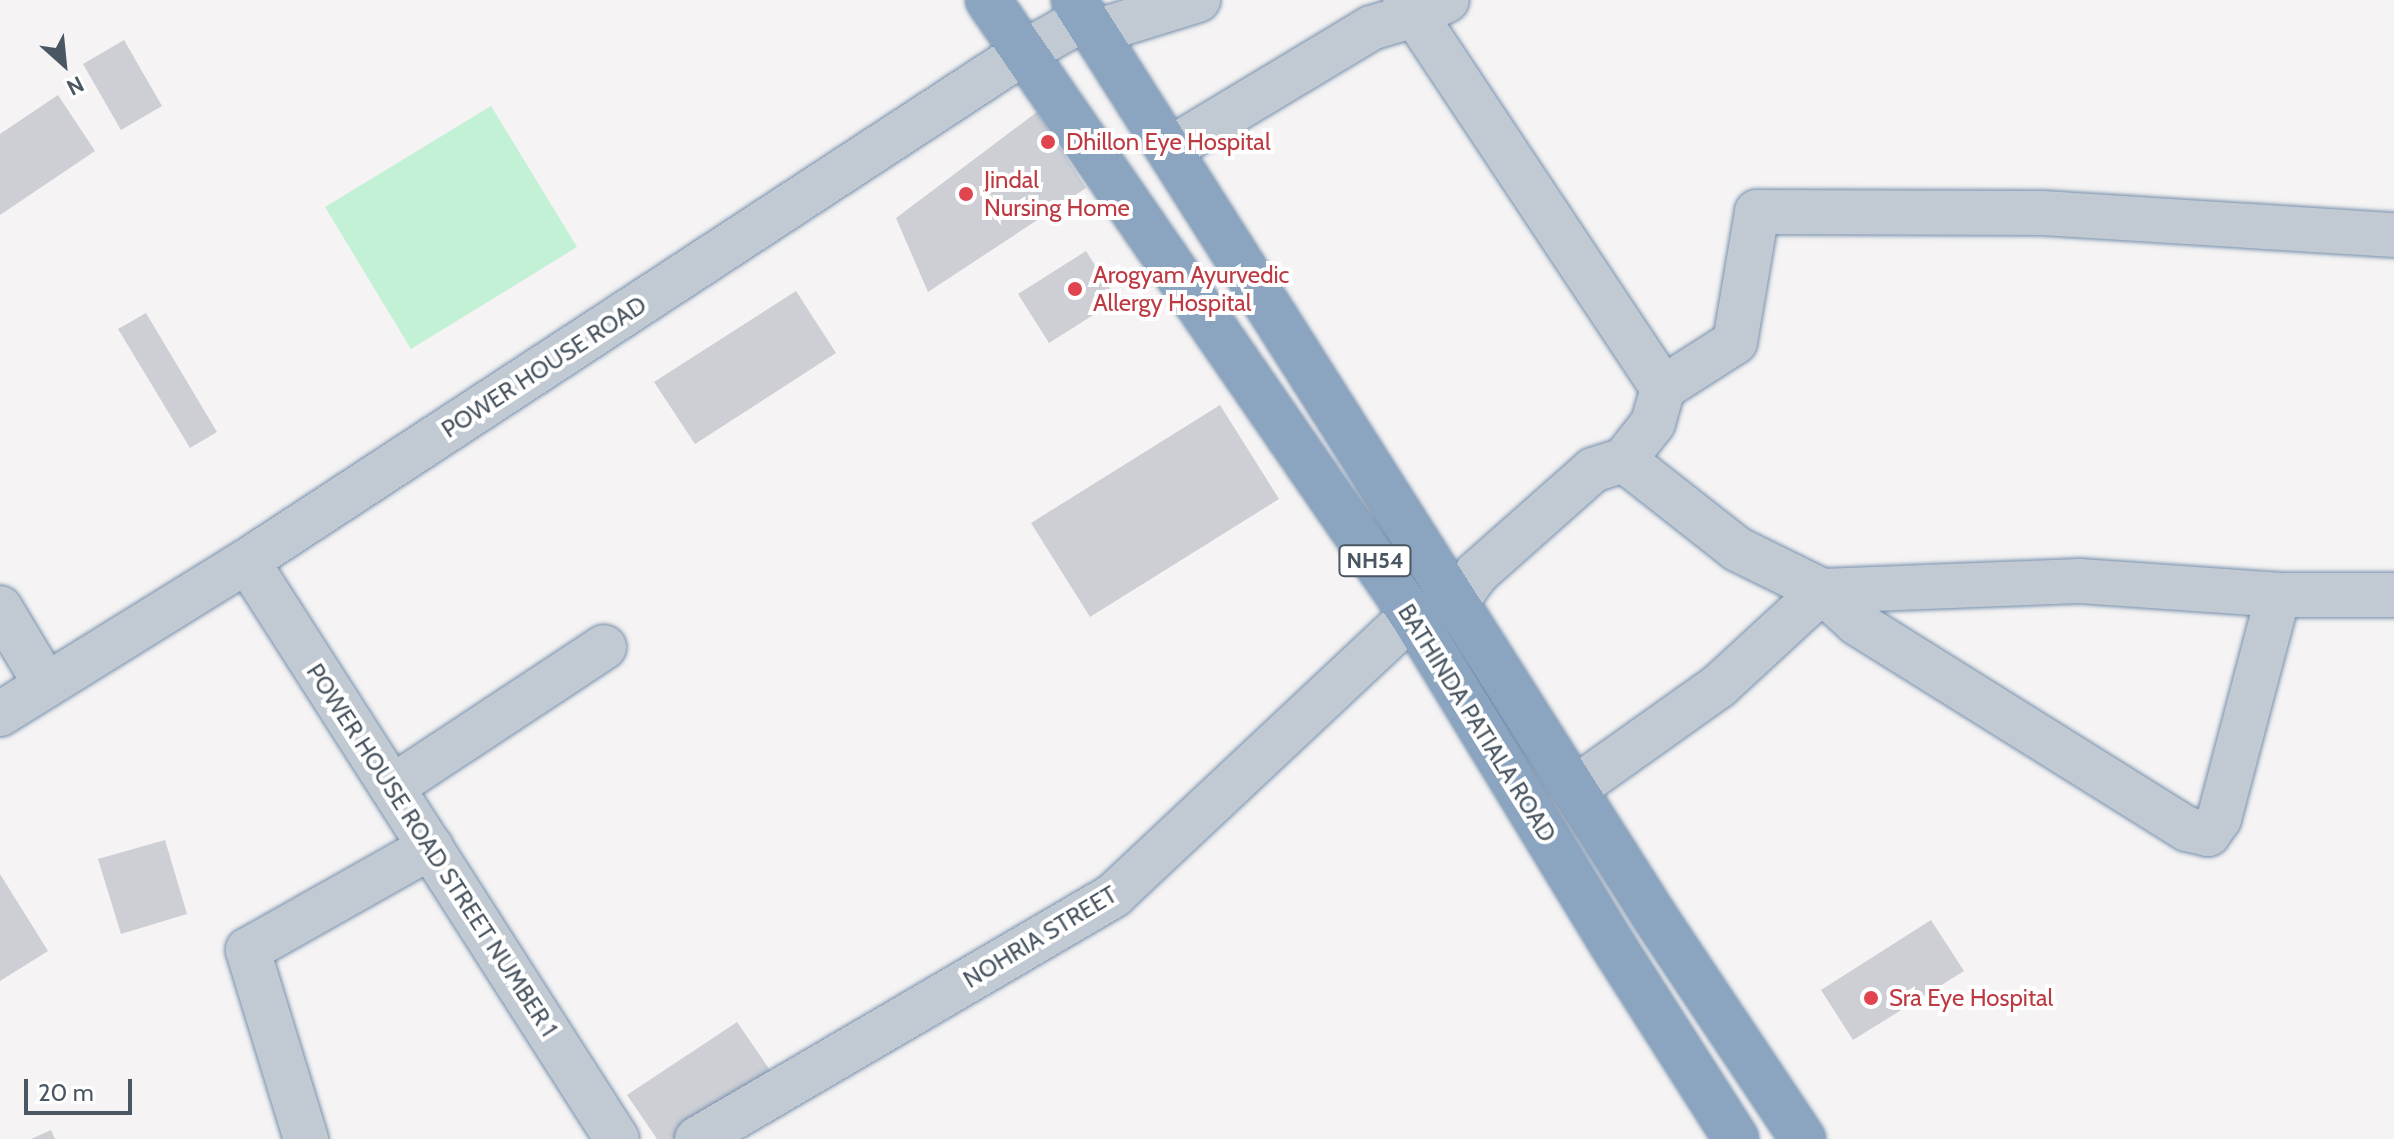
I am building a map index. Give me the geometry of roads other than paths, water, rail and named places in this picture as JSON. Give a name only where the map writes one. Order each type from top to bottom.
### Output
[{"type":"highway","name":"BATHINDA PATIALA ROAD","points":[[988,0],[1412,615],[1612,944],[1736,1139]]},
{"type":"highway","name":"NH54","points":[[1085,17],[1655,917],[1803,1139]]},
{"type":"street","name":"POWER HOUSE ROAD","points":[[0,714],[247,561],[1023,53],[1085,17],[1198,0]]},
{"type":"street","points":[[1170,149],[1371,28],[1422,5],[1663,388]]},
{"type":"street","points":[[1456,602],[1477,573],[1593,470],[1624,460],[1653,423],[1663,388],[1735,342],[1757,212],[2043,213],[2394,235]]},
{"type":"street","points":[[1624,460],[1737,549],[1822,591],[1857,623],[2187,829],[2208,834],[2219,819],[2278,595]]},
{"type":"street","name":"POWER HOUSE ROAD STREET NUMBER 1","points":[[247,561],[617,1139]]},
{"type":"street","points":[[1574,789],[1719,686],[1822,591],[2080,581],[2278,595],[2394,595]]},
{"type":"street","points":[[0,608],[46,685]]},
{"type":"street","name":"NOHRIA STREET","points":[[697,1139],[1114,895],[1412,615]]},
{"type":"street","points":[[392,787],[604,647]]},
{"type":"street","points":[[306,1139],[248,950],[431,847]]},
{"type":"place","name":"Dhillon Eye Hospital","points":[[1048,142]]},
{"type":"place","name":"Jindal Nursing Home","points":[[966,194]]},
{"type":"place","name":"Arogyam Ayurvedic Allergy Hospital","points":[[1075,289]]},
{"type":"place","name":"Sra Eye Hospital","points":[[1871,998]]}]
